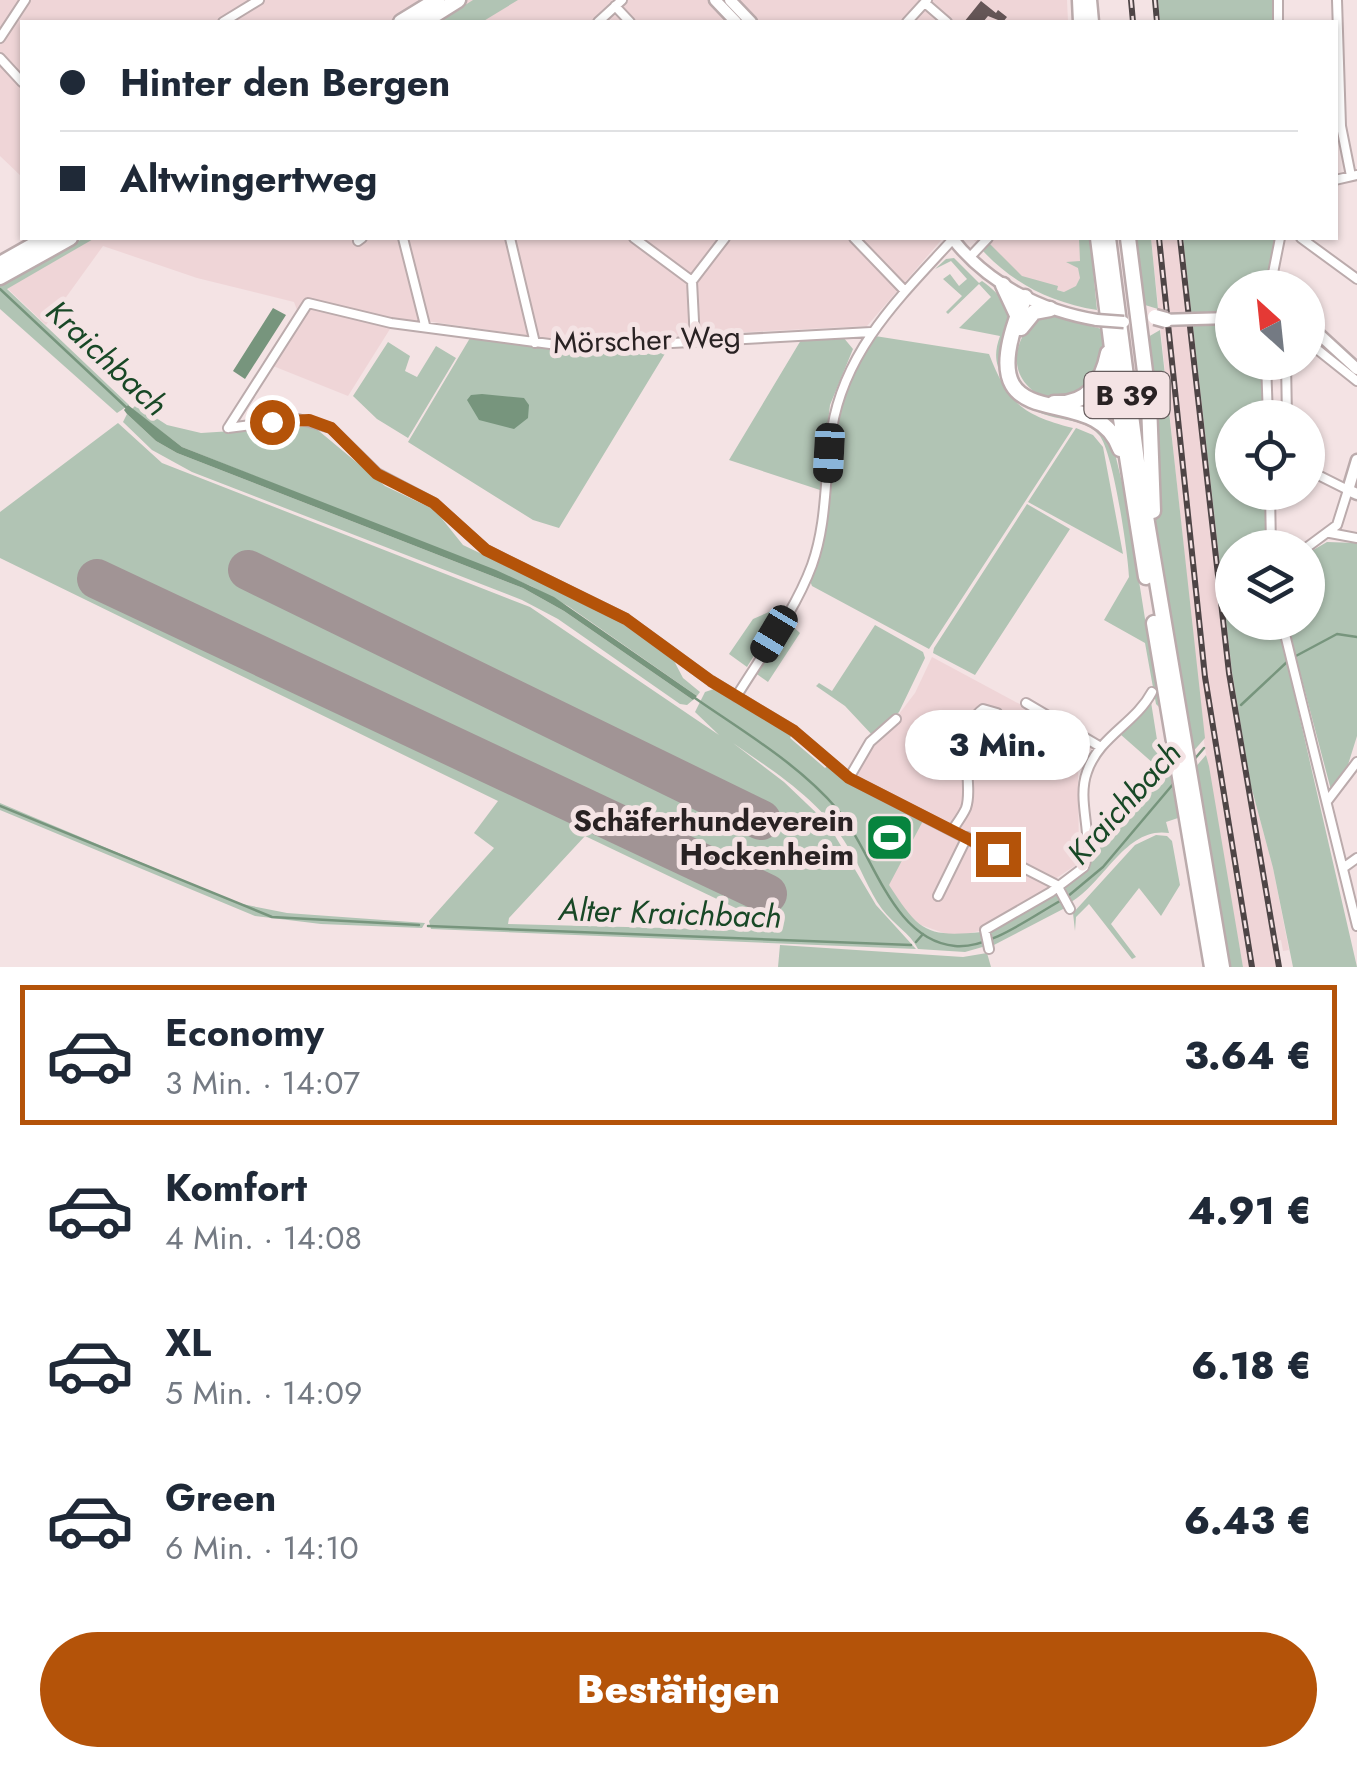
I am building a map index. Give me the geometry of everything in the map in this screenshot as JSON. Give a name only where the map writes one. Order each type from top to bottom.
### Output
[{"type":"highway","points":[[404,20],[438,0]]},
{"type":"highway","points":[[426,20],[458,0]]},
{"type":"highway","points":[[1,272],[43,240]]},
{"type":"highway","points":[[1,272],[66,240]]},
{"type":"highway","name":"B 39","points":[[1098,240],[1132,492],[1222,967]]},
{"type":"highway","name":"B 39","points":[[1108,240],[1212,967]]},
{"type":"highway","points":[[1128,240],[1137,299],[1131,322],[1142,343],[1150,421],[1152,551]]},
{"type":"highway","points":[[1003,285],[1019,322],[1014,350],[1018,376],[1026,388],[1050,402],[1069,403],[1094,388],[1104,374],[1110,342]]},
{"type":"highway","points":[[1028,299],[1006,359],[1017,389],[1042,406],[1082,413],[1107,427],[1119,444],[1132,492]]},
{"type":"highway","points":[[1137,299],[1160,319],[1142,343]]},
{"type":"highway","points":[[1019,322],[1034,312],[1050,309]]},
{"type":"main road","points":[[715,0],[734,20]]},
{"type":"main road","points":[[730,0],[750,20]]},
{"type":"main road","points":[[953,240],[1003,285],[1050,309],[1096,320],[1215,318]]},
{"type":"main road","points":[[1325,340],[1357,369]]},
{"type":"main road","points":[[1353,492],[1357,460]]},
{"type":"street","points":[[0,38],[26,0]]},
{"type":"street","points":[[226,20],[259,0]]},
{"type":"street","points":[[910,20],[926,1],[945,20]]},
{"type":"street","points":[[1338,32],[1341,126],[1354,176]]},
{"type":"street","points":[[0,58],[20,80]]},
{"type":"street","points":[[403,240],[424,325]]},
{"type":"street","points":[[510,240],[535,343]]},
{"type":"street","points":[[637,240],[692,281]]},
{"type":"street","points":[[694,340],[692,281],[723,240]]},
{"type":"street","points":[[856,240],[906,291]]},
{"type":"street","points":[[949,240],[871,332],[847,375],[836,409],[825,513],[812,565],[736,697],[794,731],[849,778],[1059,888],[1068,906]]},
{"type":"street","points":[[935,258],[948,253],[968,255],[986,240]]},
{"type":"street","points":[[1274,270],[1280,240]]},
{"type":"street","points":[[1304,240],[1357,279]]},
{"type":"street","name":"Mörscher Weg","points":[[736,697],[626,619],[486,550],[434,503],[377,474],[331,428],[298,419],[228,428],[308,302],[391,324],[424,325],[580,348],[871,332]]},
{"type":"street","points":[[1325,356],[1357,381]]},
{"type":"street","points":[[1325,478],[1353,492],[1342,515],[1325,535]]},
{"type":"street","points":[[1330,532],[1357,538]]},
{"type":"street","points":[[1286,640],[1357,926]]},
{"type":"street","points":[[987,943],[984,930],[1059,888],[1086,861],[1084,785],[1099,746],[1130,720],[1152,692]]},
{"type":"street","points":[[1026,704],[1099,746]]},
{"type":"street","points":[[849,778],[870,742],[896,719]]},
{"type":"street","points":[[952,829],[966,807],[964,769],[969,737]]},
{"type":"street","points":[[1328,800],[1357,762]]},
{"type":"street","points":[[938,896],[967,837]]},
{"type":"street","points":[[1343,868],[1357,858]]},
{"type":"shaded area","points":[[0,0],[1067,0],[1068,20],[20,20],[20,175],[0,156]]},
{"type":"shaded area","points":[[473,0],[518,0],[485,20],[441,20]]},
{"type":"shaded area","points":[[1158,0],[1274,0],[1274,20],[1160,20]]},
{"type":"shaded area","points":[[75,240],[941,240],[867,326],[566,341],[419,320],[390,329],[348,396],[263,362],[297,310],[294,302],[197,278],[103,246],[46,325],[7,288],[79,247]]},
{"type":"shaded area","points":[[80,240],[92,240],[7,289],[129,405],[117,413],[0,309],[0,284]]},
{"type":"shaded area","points":[[974,240],[1083,240],[1089,299],[1029,282]]},
{"type":"shaded area","points":[[1079,240],[1090,240],[1097,310],[1033,289],[982,250],[990,244],[1022,276],[1058,286],[1057,290],[1064,292],[1076,286],[1080,278],[1078,268],[1066,262],[1080,261]]},
{"type":"shaded area","points":[[1131,240],[1151,240],[1158,309],[1145,305]]},
{"type":"shaded area","points":[[1151,240],[1183,240],[1216,530],[1215,640],[1228,640],[1251,786],[1289,950],[1283,951],[1281,940],[1276,941],[1281,967],[1243,967],[1204,742]]},
{"type":"shaded area","points":[[1183,240],[1277,240],[1271,270],[1215,270],[1215,380],[1265,380],[1265,400],[1215,400],[1215,510],[1270,510],[1270,530],[1216,530]]},
{"type":"shaded area","points":[[954,258],[979,283],[982,281],[997,294],[1005,306],[1008,327],[1004,351],[1009,383],[1111,437],[1126,499],[1159,707],[1145,643],[1104,620],[1129,577],[1119,503],[1104,444],[1090,427],[1040,413],[1015,396],[997,363],[1000,336],[959,328],[991,297],[979,284],[946,312],[962,296],[943,279],[950,274],[959,286],[967,279],[951,261],[935,269],[946,259]]},
{"type":"shaded area","points":[[273,308],[286,315],[245,379],[233,371]]},
{"type":"shaded area","points":[[1040,313],[1102,329],[1104,351],[1089,390],[1049,400],[1025,382],[1019,372],[1018,348]]},
{"type":"shaded area","points":[[1160,330],[1205,738],[1191,754],[1156,527],[1148,337]]},
{"type":"shaded area","points":[[875,336],[989,354],[1010,396],[1019,404],[1041,418],[1073,428],[929,649],[812,586],[810,581],[827,518],[838,411],[853,369]]},
{"type":"shaded area","points":[[843,337],[853,349],[830,405],[820,490],[729,460],[801,340]]},
{"type":"shaded area","points":[[470,338],[563,351],[669,347],[559,528],[533,520],[408,442]]},
{"type":"shaded area","points":[[388,342],[410,356],[405,371],[417,377],[436,346],[456,358],[408,438],[377,419],[353,396]]},
{"type":"shaded area","points":[[471,395],[524,398],[529,405],[528,418],[514,429],[479,420],[467,400]]},
{"type":"shaded area","points":[[128,405],[182,447],[496,570],[554,597],[697,696],[693,700],[564,611],[523,588],[177,453],[156,441],[127,414],[124,410]]},
{"type":"shaded area","points":[[136,405],[167,425],[201,433],[313,426],[385,486],[435,510],[463,545],[622,621],[671,655],[683,678],[700,692],[697,696],[568,606],[531,586],[182,447],[132,409]]},
{"type":"shaded area","points":[[127,414],[156,441],[177,453],[523,588],[564,611],[693,700],[687,705],[680,704],[558,619],[522,600],[192,472],[152,450],[123,422]]},
{"type":"shaded area","points":[[118,423],[162,463],[530,607],[719,735],[695,712],[705,692],[717,688],[793,733],[790,738],[825,768],[830,764],[846,779],[924,819],[889,885],[909,913],[926,928],[949,934],[982,932],[986,946],[965,952],[918,949],[882,909],[848,847],[825,816],[796,789],[733,743],[784,782],[828,824],[876,905],[916,949],[431,929],[429,921],[494,848],[474,833],[498,801],[0,558],[0,512]],"holes":[[[585,836],[782,931],[508,924],[509,918]]]},
{"type":"shaded area","points":[[1076,428],[1093,435],[1103,447],[1123,554],[1028,502]]},
{"type":"shaded area","points":[[1027,504],[1070,529],[975,675],[933,653],[934,648]]},
{"type":"shaded area","points":[[1325,543],[1357,543],[1357,736],[1347,768],[1331,790],[1291,640],[1325,640]]},
{"type":"shaded area","points":[[785,605],[747,667],[729,654],[753,619]]},
{"type":"shaded area","points":[[787,621],[800,633],[768,682],[754,672]]},
{"type":"shaded area","points":[[875,625],[923,652],[925,658],[899,712],[874,737],[845,706],[816,686],[819,683],[832,691]]},
{"type":"shaded area","points":[[1228,640],[1282,640],[1357,967],[1293,967],[1251,786]]},
{"type":"shaded area","points":[[932,657],[1094,744],[1078,770],[1079,863],[1049,883],[1048,892],[979,931],[955,937],[921,925],[906,912],[888,885],[851,777],[915,693]]},
{"type":"shaded area","points":[[1151,702],[1162,771],[1120,734]]},
{"type":"shaded area","points":[[1206,755],[1243,967],[1227,967],[1193,770]]},
{"type":"shaded area","points":[[1171,769],[1178,818],[1166,822],[1169,833],[1154,833],[1128,846],[1071,902],[1064,886],[1087,867],[1092,856]]},
{"type":"shaded area","points":[[0,803],[237,903],[287,913],[425,923],[422,928],[321,924],[255,916],[0,810]]},
{"type":"shaded area","points":[[1156,835],[1172,841],[1180,885],[1161,916],[1139,888],[1111,924],[1136,957],[1132,959],[1089,904],[1076,917],[1075,931],[1073,913],[1135,845]]},
{"type":"shaded area","points":[[1056,891],[1065,908],[992,946],[985,933]]},
{"type":"shaded area","points":[[780,945],[963,957],[987,953],[991,967],[778,967]]},
{"type":"building","points":[[981,1],[1007,17],[1005,20],[988,16],[985,20],[966,20]]},
{"type":"waterway","name":"Kraichbach","points":[[0,289],[128,409]]},
{"type":"waterway","name":"Kraichbach","points":[[1294,657],[1337,634],[1357,637]]},
{"type":"waterway","name":"Kraichbach","points":[[1241,705],[1288,661]]},
{"type":"waterway","name":"Kraichbach","points":[[692,696],[769,748],[822,793],[850,827],[899,911],[933,940],[955,946],[982,942],[1060,901]]},
{"type":"waterway","name":"Kraichbach","points":[[1192,762],[1204,748]]},
{"type":"waterway","name":"Kraichbach","points":[[1067,897],[1103,867],[1174,783]]},
{"type":"waterway","name":"Alter Kraichbach","points":[[0,806],[272,917],[419,925]]},
{"type":"waterway","name":"Alter Kraichbach","points":[[428,926],[911,945]]},
{"type":"waterway","name":"Alter Kraichbach","points":[[916,942],[923,934]]},
{"type":"runway","points":[[248,570],[761,820]]},
{"type":"runway","points":[[97,579],[767,894]]},
{"type":"railway","points":[[1131,0],[1133,20]]},
{"type":"railway","points":[[1155,0],[1157,20]]},
{"type":"railway","points":[[1159,240],[1205,677],[1252,967]]},
{"type":"railway","points":[[1180,240],[1229,673],[1279,967]]},
{"type":"place","name":"Schäferhundeverein Hockenheim","points":[[889,838]]},
{"type":"route","points":[[272,422],[309,420],[331,428],[377,474],[434,503],[486,550],[626,619],[711,681],[794,731],[849,778],[998,854]]}]
